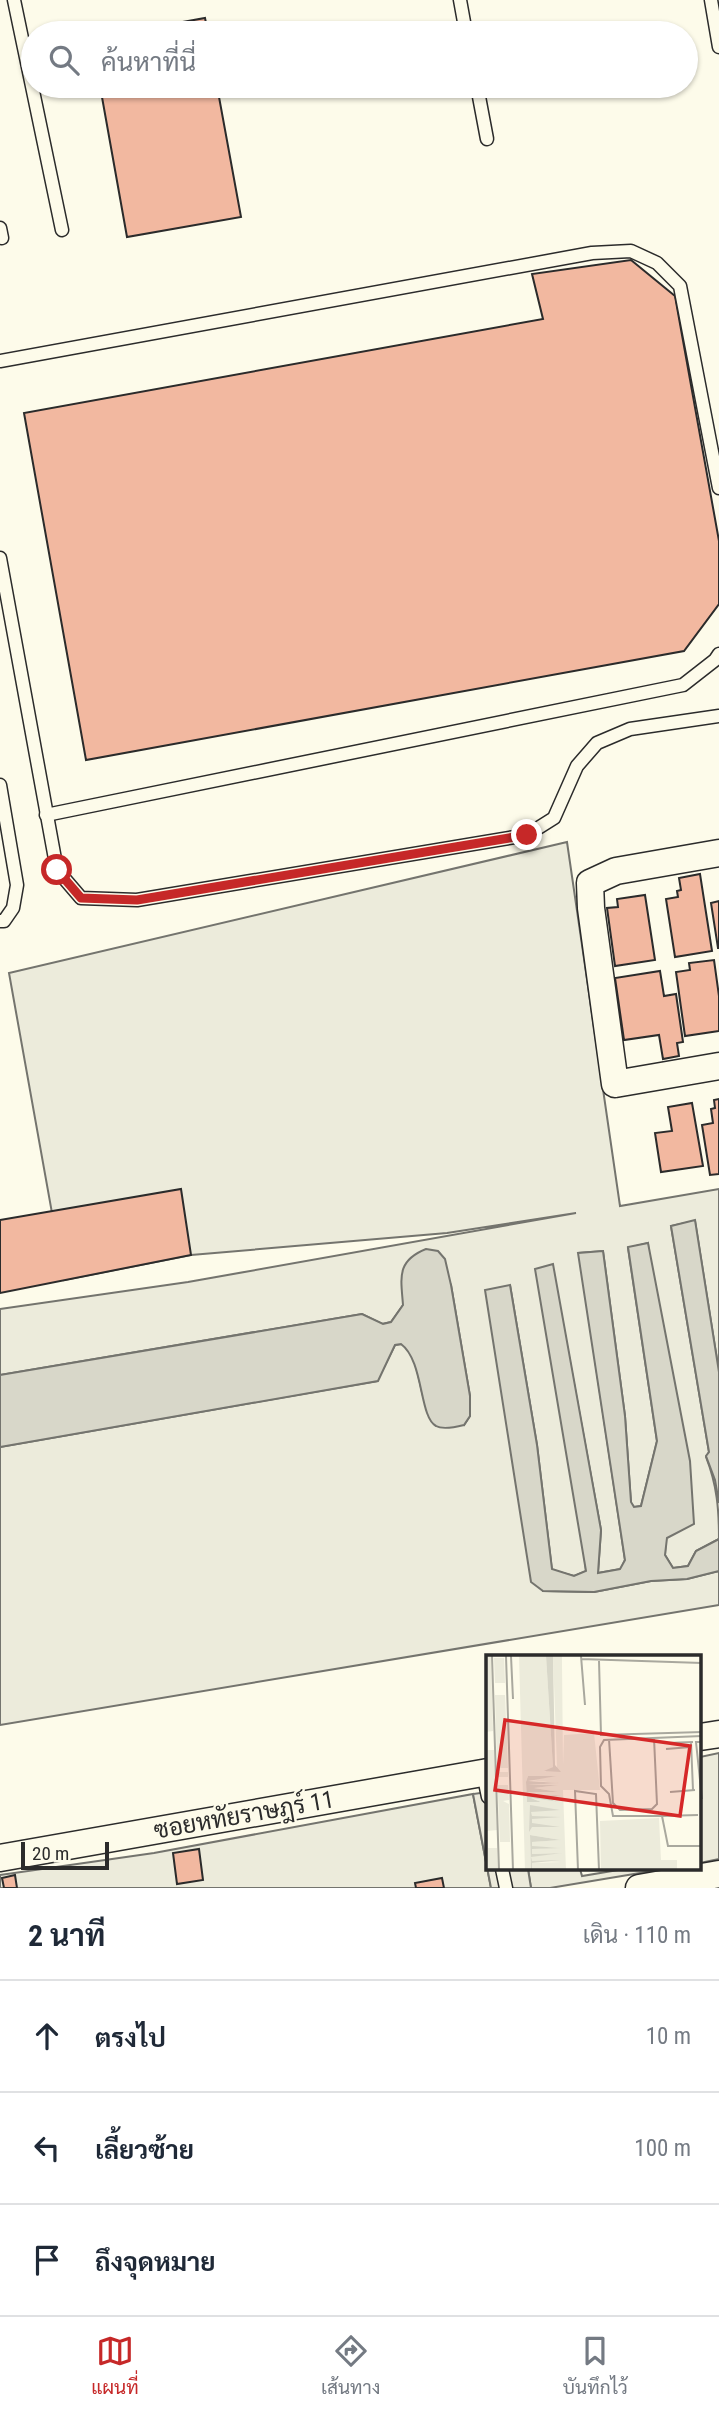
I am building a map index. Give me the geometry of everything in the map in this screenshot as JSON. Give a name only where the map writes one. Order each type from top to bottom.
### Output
[{"type":"street","points":[[719,853],[615,871],[590,883],[615,1084],[719,1066]]},
{"type":"street","name":"ซอยหทัยราษฎร์ 11","points":[[0,1858],[486,1781]]},
{"type":"street","points":[[639,1888],[719,1874]]},
{"type":"lane","points":[[14,0],[21,34]]},
{"type":"lane","points":[[460,0],[464,21]]},
{"type":"lane","points":[[710,0],[719,47]]},
{"type":"lane","points":[[34,98],[62,230]]},
{"type":"lane","points":[[479,98],[487,139]]},
{"type":"lane","points":[[0,361],[592,253],[631,251],[657,263],[680,286],[719,488]]},
{"type":"lane","points":[[0,558],[57,870],[81,898],[137,900],[527,835],[554,818],[577,766],[597,743],[630,729],[719,716]]},
{"type":"lane","points":[[46,815],[683,685],[719,654]]},
{"type":"lane","points":[[0,785],[17,885],[13,908],[4,921],[0,921]]},
{"type":"lane","points":[[502,1870],[506,1888]]},
{"type":"shaded area","points":[[567,842],[620,1206],[719,1189],[719,1372],[695,1221],[671,1226],[709,1452],[706,1457],[717,1497],[719,1539],[696,1551],[688,1566],[673,1568],[665,1555],[648,1243],[628,1248],[657,1441],[641,1506],[634,1507],[631,1503],[625,1416],[603,1251],[579,1253],[625,1560],[621,1569],[598,1573],[601,1530],[552,1264],[586,1571],[574,1576],[552,1570],[537,1445],[510,1285],[543,1591],[594,1592],[651,1581],[687,1579],[719,1571],[719,1605],[0,1725],[0,1447],[377,1381],[395,1345],[402,1344],[414,1361],[423,1396],[464,1425],[470,1416],[470,1396],[451,1285],[403,1305],[391,1322],[382,1324],[362,1314],[0,1375],[0,1309],[188,1282],[576,1213],[447,1233],[191,1255],[64,1280],[9,973]]},
{"type":"shaded area","points":[[695,1220],[719,1372],[719,1503],[715,1480],[706,1456],[709,1452],[671,1226]]},
{"type":"shaded area","points":[[648,1243],[690,1461],[694,1524],[667,1538],[665,1555],[673,1568],[688,1566],[696,1551],[719,1539],[719,1571],[687,1579],[651,1581],[594,1592],[543,1591],[531,1582],[485,1290],[510,1285],[537,1445],[552,1569],[574,1576],[586,1571],[535,1269],[553,1264],[601,1530],[598,1573],[620,1569],[625,1560],[578,1253],[603,1251],[625,1416],[631,1502],[634,1507],[641,1506],[657,1441],[628,1247]]},
{"type":"shaded area","points":[[426,1249],[438,1251],[445,1259],[451,1285],[470,1396],[470,1416],[464,1425],[442,1428],[431,1421],[414,1363],[401,1344],[395,1345],[378,1381],[0,1447],[0,1375],[362,1314],[383,1324],[391,1322],[403,1305],[402,1271],[409,1259]]},
{"type":"shaded area","points":[[719,1753],[719,1859],[702,1863],[702,1757]]},
{"type":"shaded area","points":[[486,1792],[486,1862],[473,1794]]},
{"type":"shaded area","points":[[473,1794],[491,1888],[0,1888],[0,1875],[154,1853]]},
{"type":"shaded area","points":[[488,1870],[528,1870],[531,1888],[491,1888]]},
{"type":"shaded area","points":[[528,1870],[580,1870],[582,1876],[618,1870],[658,1870],[550,1888],[531,1888]]},
{"type":"building","points":[[102,98],[219,98],[241,217],[127,237]]},
{"type":"building","points":[[631,260],[675,296],[719,541],[719,604],[684,651],[86,760],[24,413],[543,319],[532,274]]},
{"type":"building","points":[[700,874],[712,951],[675,957],[666,899],[678,897],[677,891],[681,890],[679,878]]},
{"type":"building","points":[[645,895],[655,960],[615,966],[607,908],[618,907],[617,899]]},
{"type":"building","points":[[719,901],[719,948],[718,948],[711,903]]},
{"type":"building","points":[[714,960],[719,996],[719,1031],[685,1036],[676,972],[690,970],[689,963]]},
{"type":"building","points":[[660,971],[664,996],[676,994],[683,1042],[677,1043],[679,1056],[663,1059],[659,1035],[624,1040],[615,978]]},
{"type":"building","points":[[719,1099],[719,1174],[710,1175],[702,1125],[713,1123],[711,1109],[715,1108],[714,1100]]},
{"type":"building","points":[[692,1103],[703,1166],[661,1172],[655,1133],[672,1131],[668,1107]]},
{"type":"building","points":[[181,1189],[191,1255],[0,1293],[0,1220]]},
{"type":"building","points":[[199,1849],[203,1880],[177,1884],[173,1853]]},
{"type":"building","points":[[15,1875],[17,1888],[4,1888],[2,1878]]},
{"type":"building","points":[[442,1878],[444,1888],[416,1888],[415,1883]]},
{"type":"route","points":[[57,870],[81,898],[137,900],[527,835]]}]
